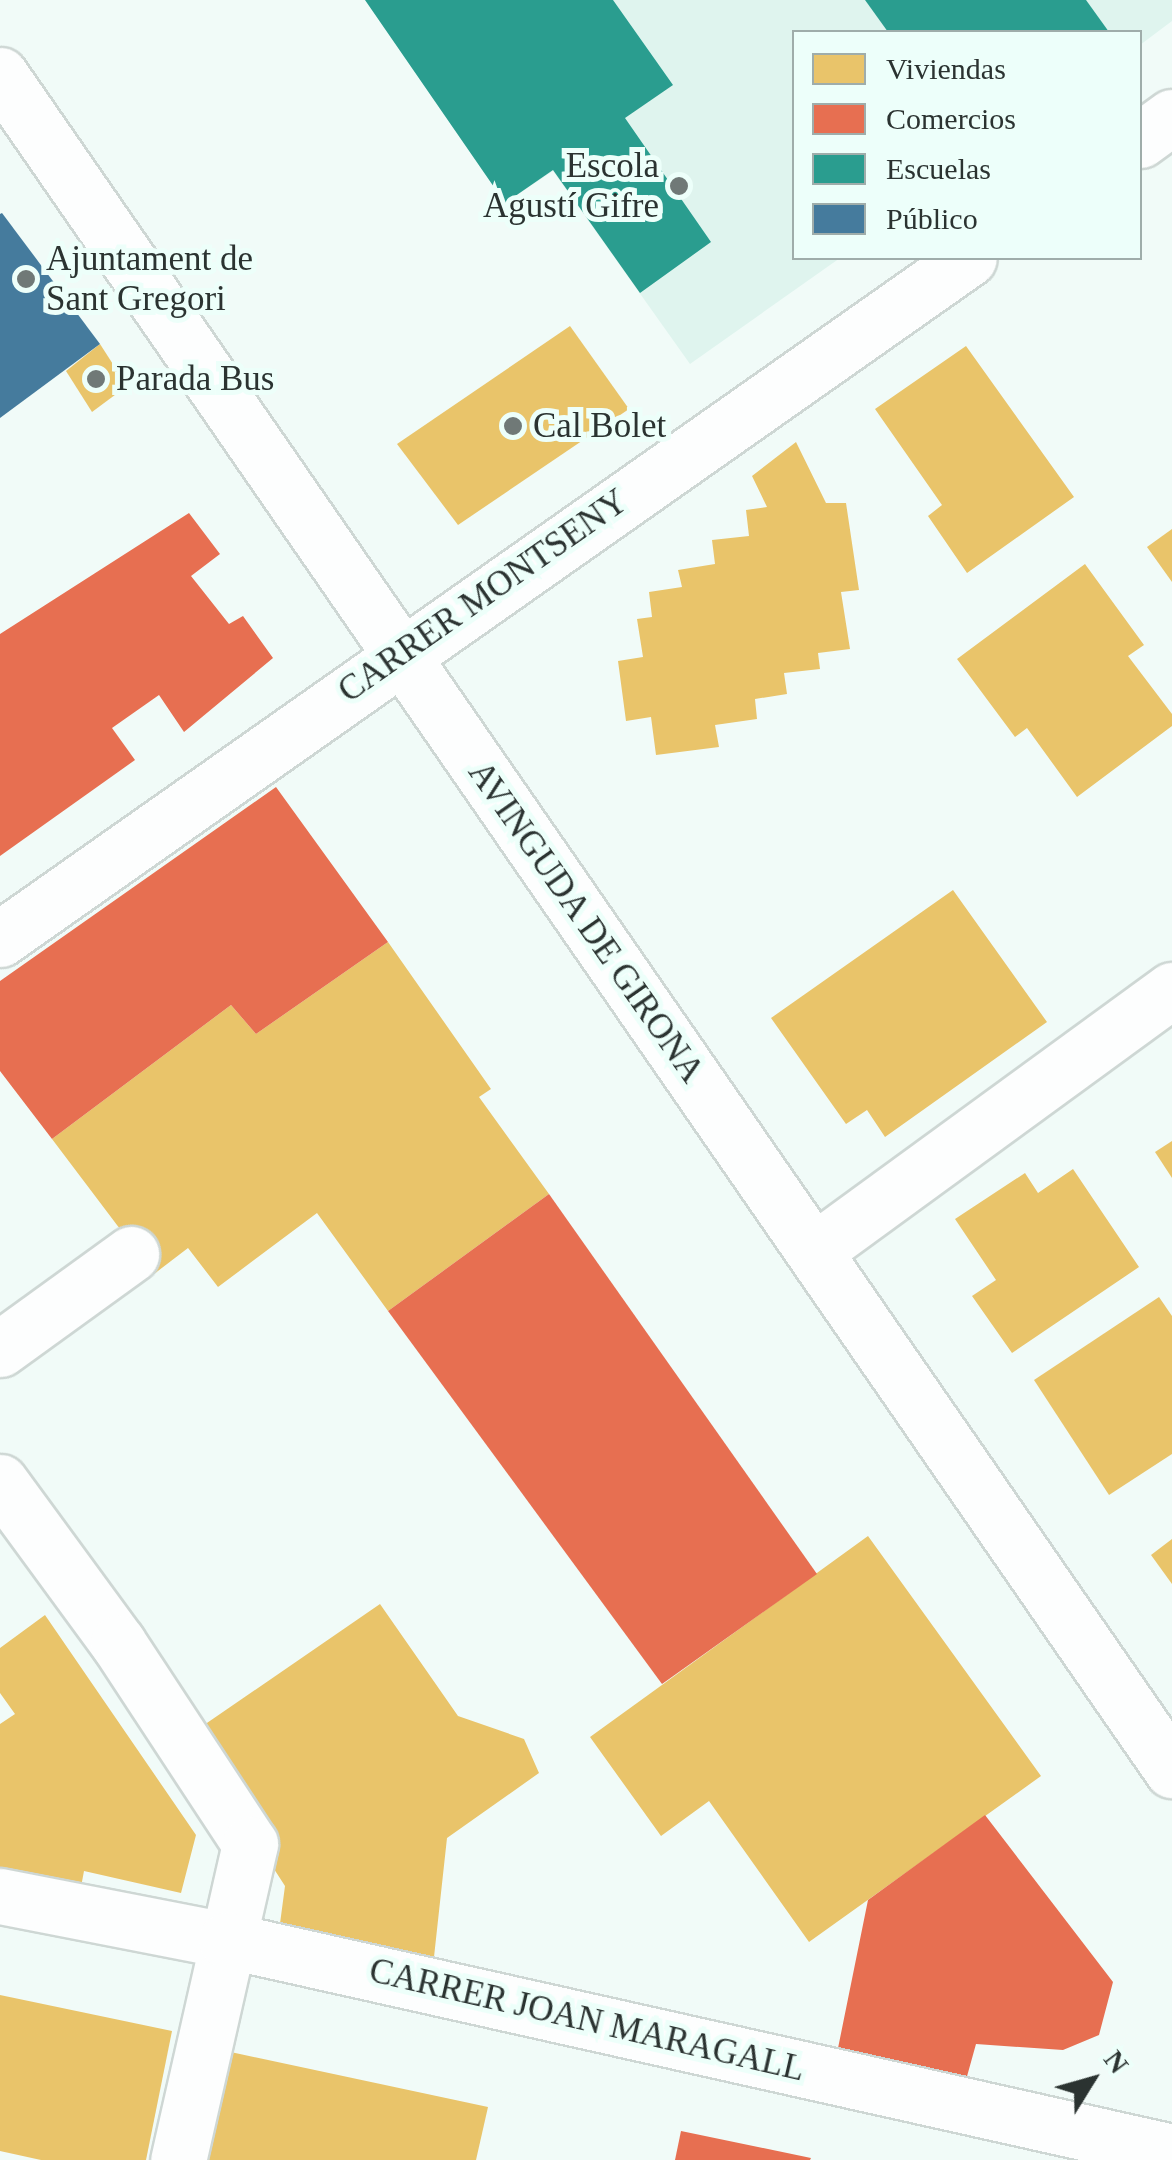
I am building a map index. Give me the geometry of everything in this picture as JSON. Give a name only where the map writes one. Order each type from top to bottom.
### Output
[{"type":"street","name":"AVINGUDA DE GIRONA","points":[[0,75],[1172,1770]]},
{"type":"street","name":"CARRER MONTSENY","points":[[0,939],[400,652],[966,260]]},
{"type":"street","points":[[814,1251],[1172,990]]},
{"type":"street","points":[[0,1348],[130,1254]]},
{"type":"street","points":[[0,1482],[118,1643],[250,1844],[178,2160]]},
{"type":"street","name":"CARRER JOAN MARAGALL","points":[[0,1896],[226,1940],[1172,2152]]},
{"type":"shaded area","name":"Escola Agustí Gifre","points":[[365,0],[1172,0],[1172,21],[1142,44],[1142,30],[792,30],[792,260],[837,260],[690,364],[553,171],[505,203]]},
{"type":"building: Viviendas","name":"Cal Bolet","points":[[570,326],[629,409],[458,525],[397,444]]},
{"type":"building: Viviendas","name":"Parada Bus","points":[[100,344],[127,386],[92,412],[66,371]]},
{"type":"building: Viviendas","points":[[966,346],[1074,497],[967,573],[928,516],[942,505],[875,409]]},
{"type":"building: Viviendas","points":[[796,442],[826,503],[846,503],[859,590],[841,592],[850,649],[818,653],[820,669],[784,673],[787,694],[755,699],[757,719],[715,725],[719,747],[656,755],[651,717],[626,721],[618,661],[643,657],[637,619],[652,617],[649,592],[682,587],[678,570],[715,564],[712,540],[749,536],[746,510],[767,507],[752,476]]},
{"type":"building: Viviendas","points":[[1172,529],[1172,582],[1147,547]]},
{"type":"building: Viviendas","points":[[1085,564],[1144,645],[1128,656],[1172,714],[1172,726],[1077,797],[1027,728],[1015,737],[957,659]]},
{"type":"building: Viviendas","points":[[953,890],[1047,1022],[885,1137],[867,1110],[846,1124],[771,1018]]},
{"type":"building: Viviendas","points":[[388,942],[491,1089],[479,1097],[549,1194],[388,1311],[317,1213],[218,1287],[188,1248],[154,1274],[52,1139],[231,1005],[256,1034]]},
{"type":"building: Viviendas","points":[[1172,1141],[1172,1178],[1155,1152]]},
{"type":"building: Viviendas","points":[[1073,1169],[1139,1267],[1012,1353],[972,1296],[996,1280],[955,1219],[1025,1173],[1038,1193]]},
{"type":"building: Viviendas","points":[[1159,1297],[1172,1316],[1172,1454],[1109,1495],[1034,1380]]},
{"type":"building: Viviendas","points":[[868,1536],[1041,1776],[809,1942],[709,1801],[661,1836],[590,1737]]},
{"type":"building: Viviendas","points":[[1172,1539],[1172,1584],[1151,1555]]},
{"type":"building: Viviendas","points":[[380,1604],[458,1716],[524,1739],[539,1773],[447,1838],[434,1957],[279,1931],[285,1886],[188,1736]]},
{"type":"building: Viviendas","points":[[45,1615],[196,1835],[181,1893],[84,1871],[81,1887],[0,1871],[0,1724],[15,1714],[0,1693],[0,1648]]},
{"type":"building: Viviendas","points":[[0,1995],[172,2031],[146,2160],[41,2160],[0,2151]]},
{"type":"building: Viviendas","points":[[226,2051],[488,2107],[476,2160],[203,2160]]},
{"type":"building: Comercios","points":[[189,513],[220,554],[191,576],[229,624],[243,616],[273,658],[184,732],[159,695],[112,728],[135,760],[0,856],[0,634]]},
{"type":"building: Comercios","points":[[276,787],[388,942],[256,1034],[231,1005],[52,1139],[0,1071],[0,981]]},
{"type":"building: Comercios","points":[[549,1194],[817,1574],[662,1684],[388,1311]]},
{"type":"building: Comercios","points":[[985,1815],[1113,1982],[1099,2035],[1063,2050],[976,2044],[966,2080],[836,2058],[868,1900]]},
{"type":"building: Comercios","points":[[681,2131],[811,2158],[675,2160]]},
{"type":"building: Escuelas","points":[[365,0],[613,0],[673,85],[625,118],[711,242],[640,293],[553,170],[505,203]]},
{"type":"building: Escuelas","points":[[865,0],[1086,0],[1108,30],[887,30]]},
{"type":"building: Público","name":"Ajuntament de Sant Gregori","points":[[0,214],[100,344],[0,418]]},
{"type":"place","name":"Escola Agustí Gifre","points":[[679,186]]},
{"type":"place","name":"Ajuntament de Sant Gregori","points":[[26,279]]},
{"type":"place","name":"Parada Bus","points":[[96,379]]},
{"type":"place","name":"Cal Bolet","points":[[513,426]]}]
